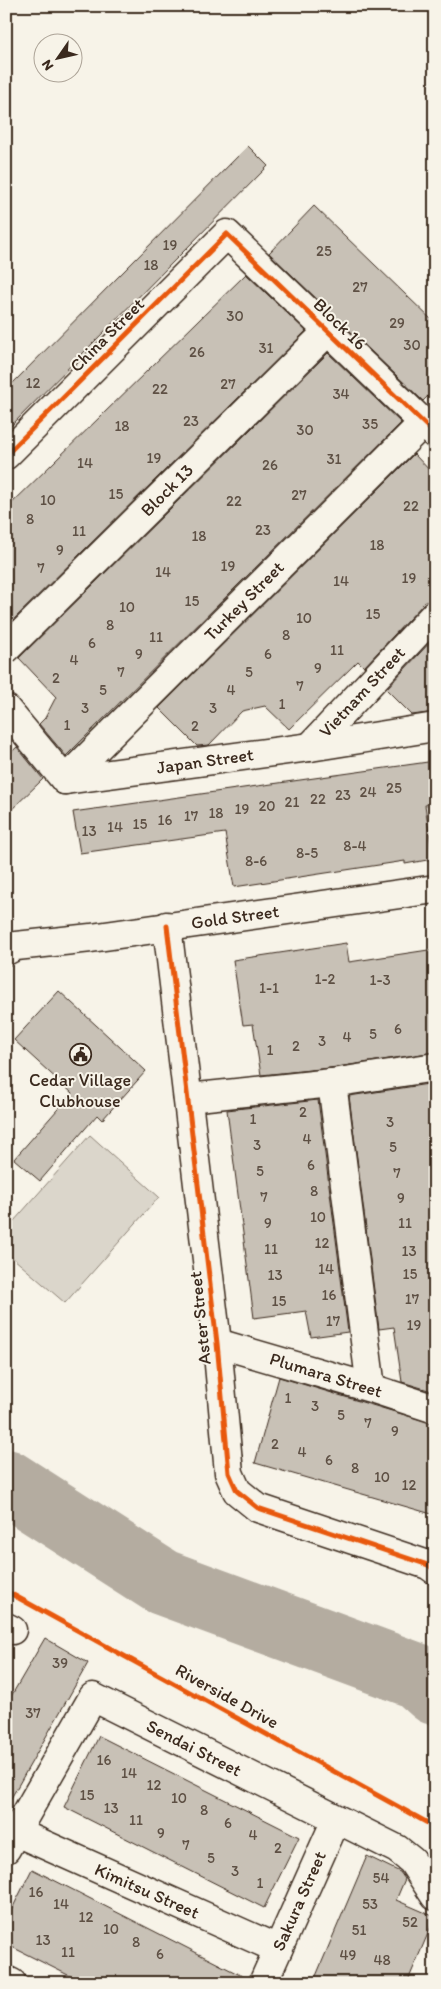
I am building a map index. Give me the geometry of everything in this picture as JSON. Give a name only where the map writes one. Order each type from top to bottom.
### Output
[{"type":"street","name":"Block 16","points":[[227,234],[429,428]]},
{"type":"street","name":"China Street","points":[[6,455],[227,234]]},
{"type":"street","name":"Block 13","points":[[6,648],[328,331]]},
{"type":"street","name":"Turkey Street","points":[[65,780],[429,428]]},
{"type":"street","name":"Vietnam Street","points":[[310,747],[435,614]]},
{"type":"street","points":[[6,709],[65,780]]},
{"type":"street","name":"Japan Street","points":[[65,780],[310,747],[435,727]]},
{"type":"street","name":"Gold Street","points":[[9,944],[167,926],[435,889]]},
{"type":"street","name":"Aster Street","points":[[167,926],[217,1343],[229,1473],[237,1491],[258,1508],[428,1565],[435,1570]]},
{"type":"street","points":[[188,1098],[332,1083],[435,1067]]},
{"type":"street","points":[[332,1083],[371,1388]]},
{"type":"street","name":"Plumara Street","points":[[217,1343],[371,1388],[435,1409]]},
{"type":"street","name":"Sendai Street","points":[[11,1840],[93,1698],[397,1849],[412,1861],[435,1896]]},
{"type":"street","name":"Sakura Street","points":[[263,1983],[336,1820]]},
{"type":"street","name":"Kimitsu Street","points":[[11,1840],[278,1949]]},
{"type":"street","points":[[6,1980],[12,1983]]},
{"type":"shaded area","points":[[90,1135],[159,1197],[65,1303],[6,1252],[6,1230]]},
{"type":"building","points":[[248,146],[268,166],[6,431],[6,390]]},
{"type":"building","points":[[314,206],[435,323],[435,389],[423,401],[269,253]]},
{"type":"building","points":[[246,274],[306,331],[6,627],[6,509]]},
{"type":"building","points":[[328,353],[401,423],[66,756],[39,724],[45,718],[56,697],[19,658]]},
{"type":"building","points":[[414,454],[435,476],[435,599],[424,603],[364,667],[358,661],[289,729],[265,706],[242,711],[209,745],[197,746],[159,708]]},
{"type":"building","points":[[435,637],[435,712],[412,715],[386,689]]},
{"type":"building","points":[[17,747],[43,779],[6,815],[6,757]]},
{"type":"building","points":[[435,761],[435,804],[425,805],[433,859],[405,864],[405,861],[234,887],[225,833],[80,853],[73,812]]},
{"type":"building","points":[[346,943],[349,962],[435,949],[435,1052],[330,1068],[261,1075],[253,1024],[243,1025],[233,960]]},
{"type":"building","name":"Cedar Village Clubhouse","points":[[59,991],[146,1071],[102,1120],[97,1115],[40,1181],[14,1159],[72,1093],[14,1040]]},
{"type":"building","points":[[435,1083],[435,1392],[402,1382],[394,1327],[379,1329],[349,1096]]},
{"type":"building","points":[[318,1100],[348,1332],[311,1337],[306,1311],[254,1318],[227,1110]]},
{"type":"building","points":[[279,1377],[435,1424],[435,1515],[255,1463]]},
{"type":"building","points":[[45,1638],[88,1663],[6,1807],[6,1705]]},
{"type":"building","points":[[99,1736],[299,1837],[264,1908],[64,1807]]},
{"type":"building","points":[[367,1856],[400,1872],[405,1879],[396,1900],[435,1917],[407,1983],[313,1983]]},
{"type":"building","points":[[32,1869],[248,1979],[248,1983],[84,1983],[6,1944],[6,1921]]},
{"type":"waterway","points":[[6,1482],[162,1582],[417,1676],[435,1692]]},
{"type":"cycle path","points":[[6,455],[227,234],[435,434]]},
{"type":"cycle path","points":[[167,926],[217,1343],[229,1473],[237,1491],[258,1508],[428,1565],[435,1570]]},
{"type":"cycle path","name":"Riverside Drive","points":[[6,1591],[435,1827]]},
{"type":"place","name":"Cedar Village Clubhouse","points":[[80,1055]]}]
